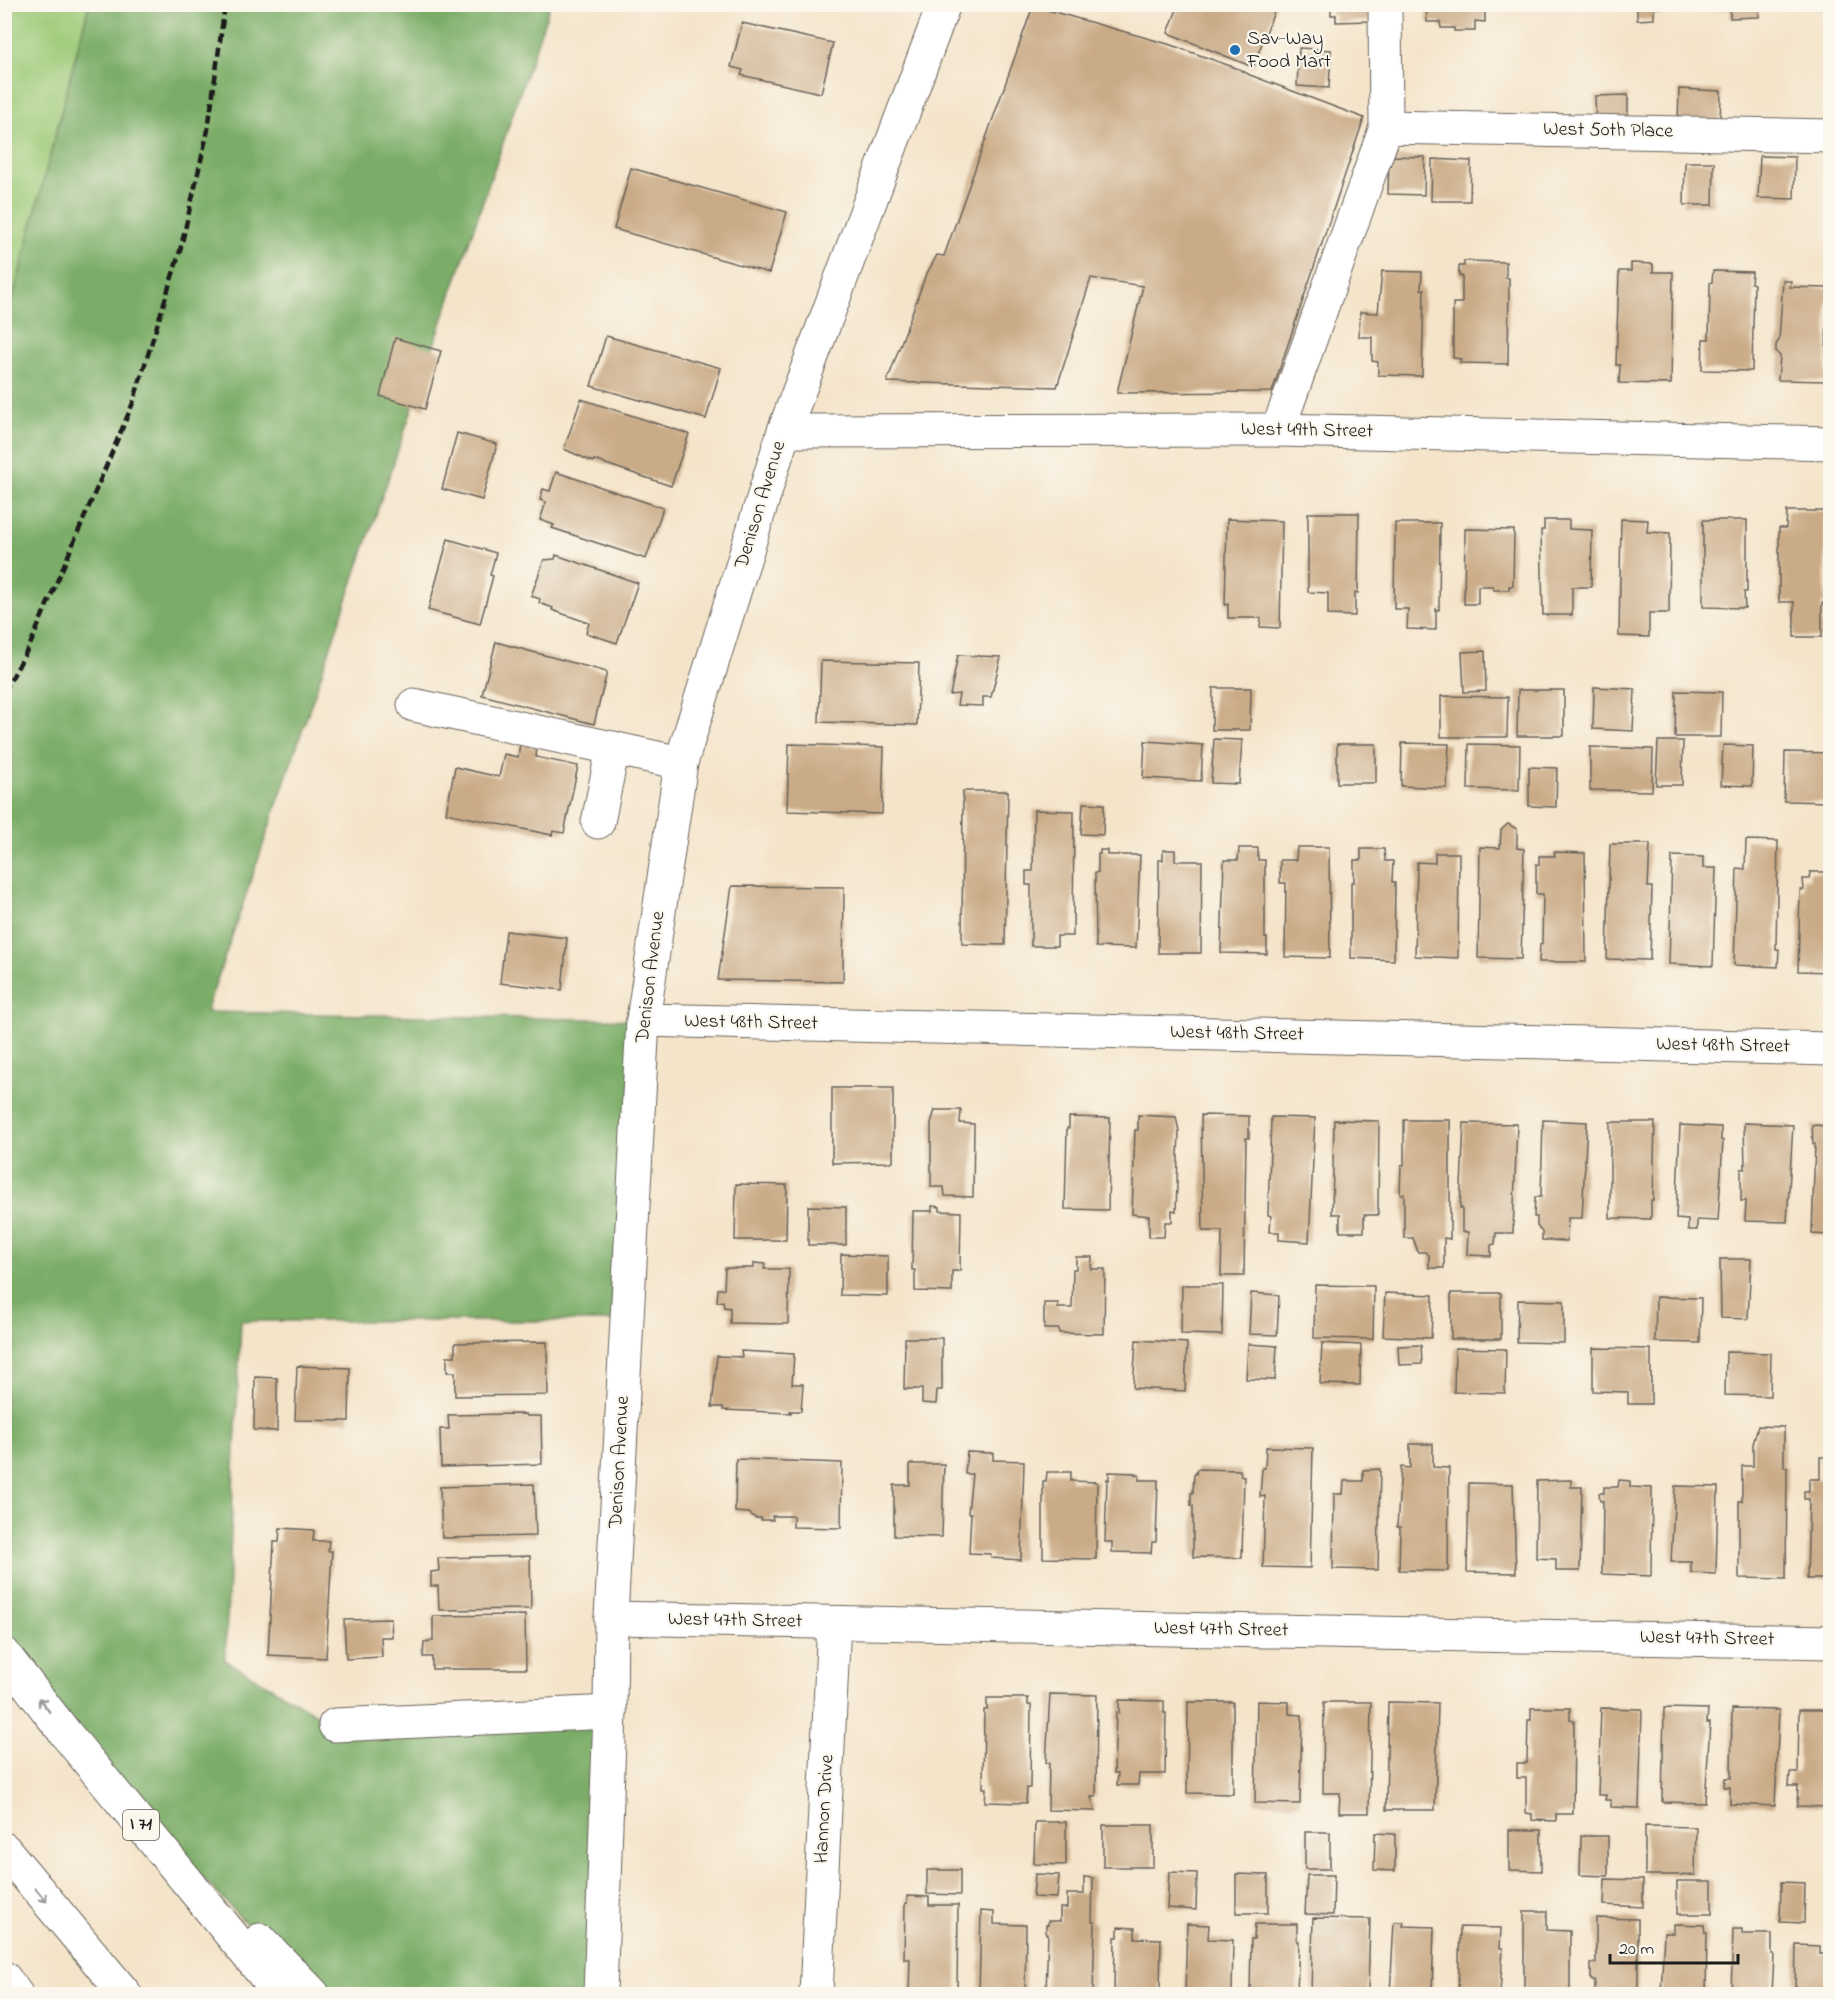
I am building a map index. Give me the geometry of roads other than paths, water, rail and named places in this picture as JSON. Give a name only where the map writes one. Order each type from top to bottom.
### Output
[{"type":"main road","name":"Denison Avenue","points":[[600,1995],[611,1618],[644,1020],[681,764],[784,431],[944,4]]},
{"type":"main road","points":[[1278,430],[1386,127],[1385,4]]},
{"type":"main road","name":"West 50th Place","points":[[1386,127],[1830,136]]},
{"type":"main road","name":"West 49th Street","points":[[784,431],[1278,430],[1830,443]]},
{"type":"main road","points":[[414,705],[681,764]]},
{"type":"main road","points":[[598,822],[613,748]]},
{"type":"main road","name":"West 48th Street","points":[[644,1020],[1830,1049]]},
{"type":"main road","name":"West 47th Street","points":[[611,1618],[1830,1642]]},
{"type":"main road","name":"Hannon Drive","points":[[816,1995],[834,1623]]},
{"type":"main road","name":"I 71","points":[[4,1653],[66,1734],[280,1995]]},
{"type":"main road","points":[[335,1725],[610,1712]]},
{"type":"main road","points":[[66,1734],[313,1995]]},
{"type":"main road","points":[[4,1849],[125,1995]]},
{"type":"main road","points":[[4,1978],[16,1995]]},
{"type":"railway","points":[[4,692],[30,645],[133,403],[180,251],[208,130],[225,4]]},
{"type":"place","name":"Sav-Way Food Mart","points":[[1235,50]]}]
